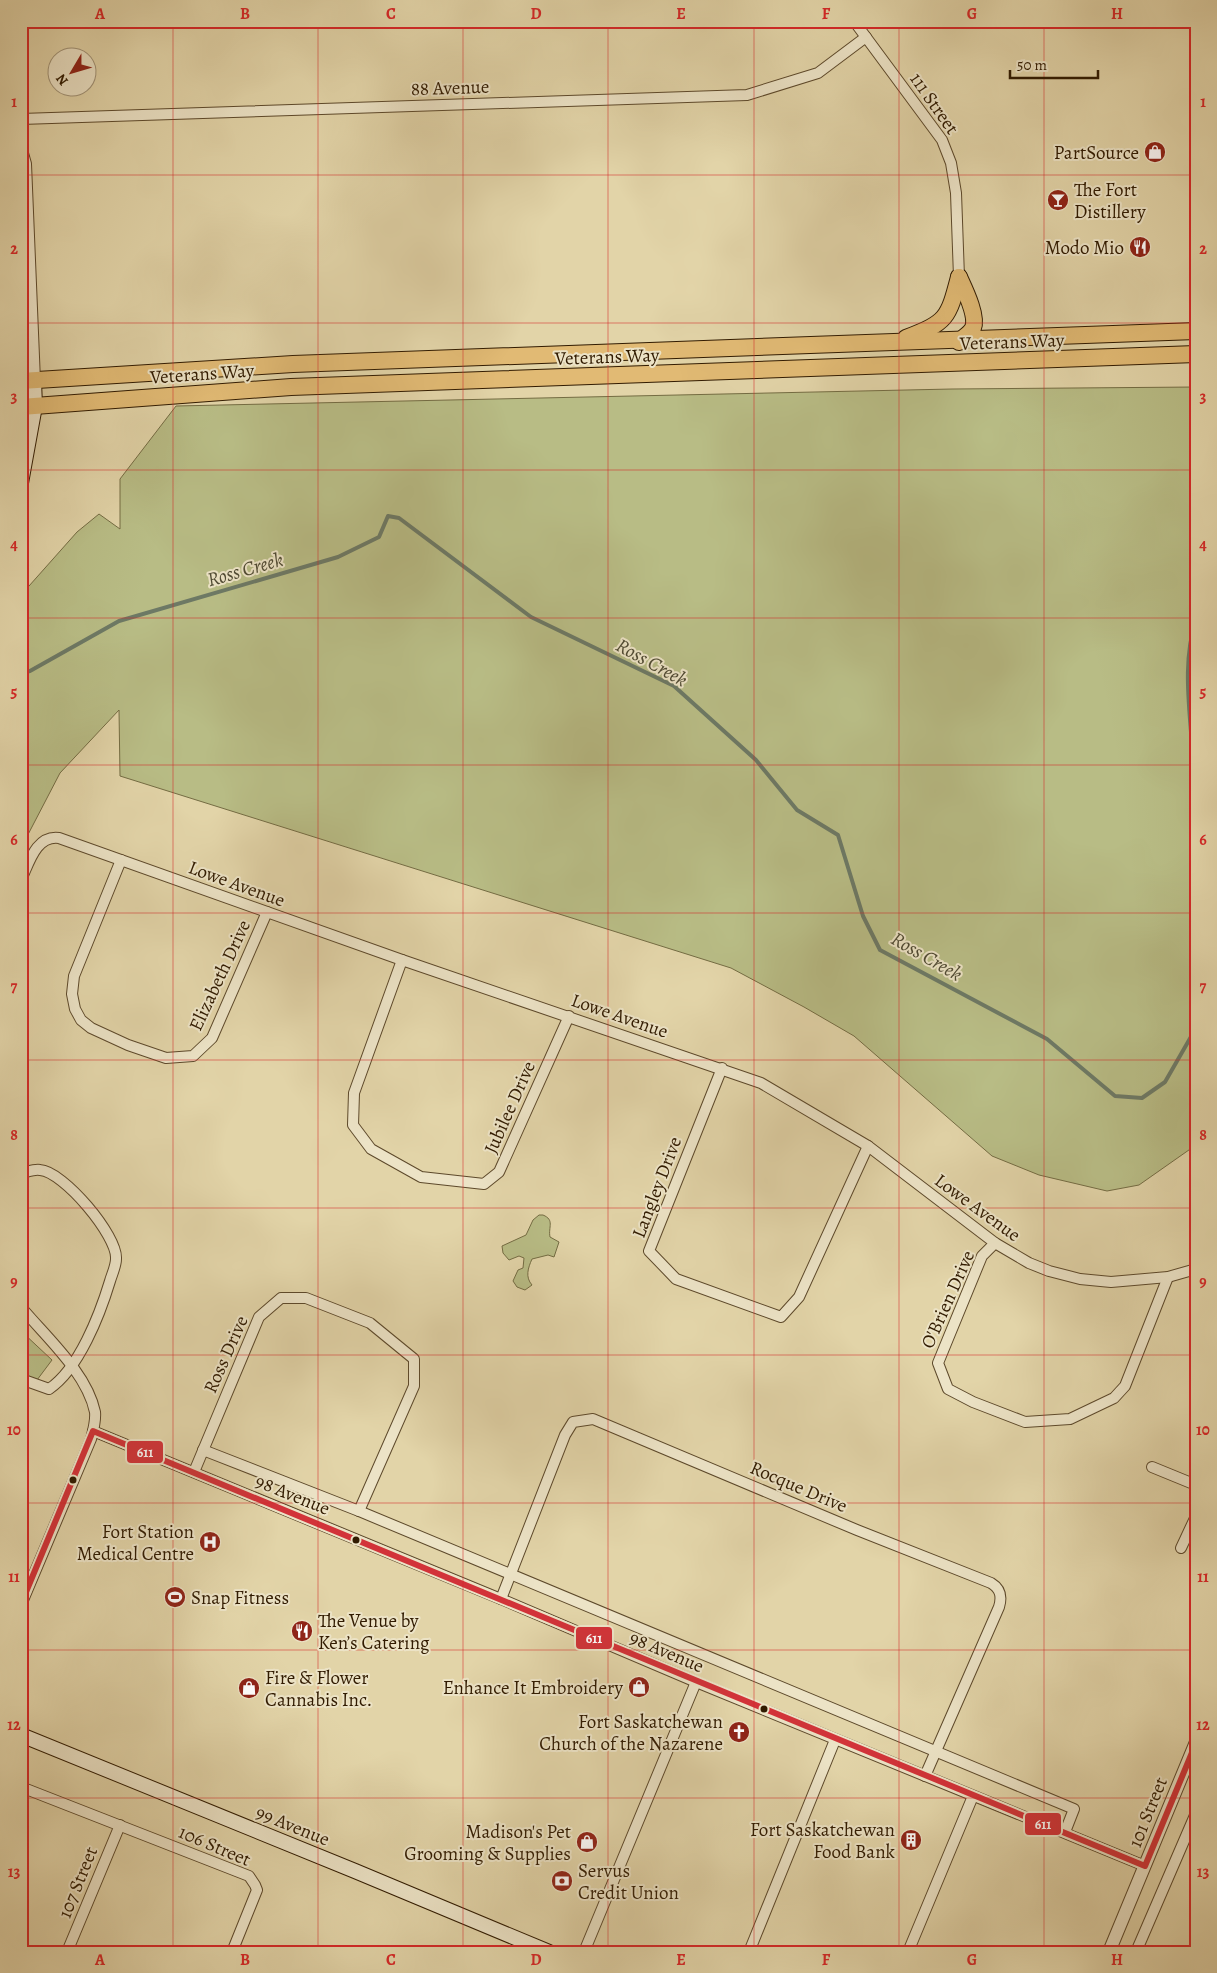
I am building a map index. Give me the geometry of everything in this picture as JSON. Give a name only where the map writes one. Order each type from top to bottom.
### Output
[{"type":"main road","points":[[941,363],[961,339],[971,331],[975,322],[968,297],[959,277]]},
{"type":"main road","points":[[892,341],[917,334],[939,324],[950,308],[959,277]]},
{"type":"main road","name":"Veterans Way","points":[[28,381],[293,364],[1196,331]]},
{"type":"main road","name":"Veterans Way","points":[[28,407],[291,387],[1196,354]]},
{"type":"main road","points":[[21,483],[28,407],[28,381]]},
{"type":"main road","name":"99 Avenue","points":[[21,1735],[355,1870],[549,1952]]},
{"type":"street","name":"111 Street","points":[[854,21],[942,140],[951,163],[956,193],[959,277]]},
{"type":"street","name":"88 Avenue","points":[[21,119],[748,95],[818,72],[866,37]]},
{"type":"street","points":[[21,150],[25,164],[28,381]]},
{"type":"street","name":"Lowe Avenue","points":[[21,880],[37,848],[46,839],[59,838],[402,960],[722,1068],[761,1083],[868,1146],[995,1243],[1029,1263],[1049,1271],[1080,1279],[1111,1282],[1168,1278],[1196,1269]]},
{"type":"street","name":"Elizabeth Drive","points":[[121,860],[74,976],[73,1001],[81,1020],[91,1028],[150,1053],[166,1058],[193,1056],[212,1038],[267,912]]},
{"type":"street","name":"Jubilee Drive","points":[[402,960],[354,1093],[353,1125],[371,1149],[421,1177],[484,1184],[499,1172],[569,1016]]},
{"type":"street","name":"Langley Drive","points":[[722,1068],[649,1251],[676,1279],[781,1317],[799,1297],[868,1146]]},
{"type":"street","points":[[21,1173],[40,1170],[57,1176],[108,1232],[116,1258],[100,1313],[72,1366],[57,1384],[49,1389],[21,1379]]},
{"type":"street","name":"O'Brien Drive","points":[[995,1243],[982,1256],[938,1363],[948,1389],[972,1402],[1025,1422],[1070,1419],[1114,1398],[1120,1393],[1168,1278]]},
{"type":"street","name":"Ross Drive","points":[[194,1472],[259,1317],[282,1298],[306,1298],[370,1322],[414,1359],[414,1386],[359,1511]]},
{"type":"street","points":[[21,1307],[72,1366],[91,1400],[95,1414],[93,1431],[21,1605]]},
{"type":"street","name":"Rocque Drive","points":[[502,1599],[565,1435],[573,1422],[593,1418],[857,1530],[991,1583],[1000,1592],[999,1607],[925,1776]]},
{"type":"street","name":"98 Avenue","points":[[93,1431],[502,1599],[835,1740],[1145,1866]]},
{"type":"street","points":[[203,1450],[359,1511],[1074,1809],[1065,1832]]},
{"type":"street","points":[[1152,1467],[1196,1485]]},
{"type":"street","points":[[1181,1548],[1196,1516]]},
{"type":"street","points":[[584,1952],[696,1682]]},
{"type":"street","points":[[749,1952],[835,1740]]},
{"type":"street","name":"101 Street","points":[[1109,1952],[1196,1742]]},
{"type":"street","name":"106 Street","points":[[21,1787],[244,1873],[252,1879],[257,1890],[232,1952]]},
{"type":"street","points":[[908,1952],[973,1796]]},
{"type":"street","points":[[1136,1952],[1196,1813]]},
{"type":"street","name":"107 Street","points":[[67,1952],[120,1825]]},
{"type":"green space","points":[[1196,387],[1196,1145],[1139,1185],[1107,1191],[1039,1175],[992,1156],[854,1036],[731,968],[120,776],[119,710],[60,773],[21,848],[21,595],[77,532],[99,514],[120,529],[120,479],[176,406],[952,389]]},
{"type":"green space","points":[[539,1215],[549,1219],[550,1237],[559,1242],[554,1257],[548,1255],[532,1259],[528,1269],[528,1276],[532,1285],[525,1290],[517,1287],[513,1281],[518,1270],[523,1268],[524,1258],[519,1256],[509,1260],[503,1253],[502,1246],[526,1235],[533,1220]]},
{"type":"green space","points":[[21,1331],[52,1360],[37,1380],[21,1374]]},
{"type":"waterway","name":"Ross Creek","points":[[21,673],[30,671],[119,621],[338,557],[379,537],[388,516],[399,518],[531,617],[674,686],[756,760],[797,810],[838,835],[863,916],[880,950],[1047,1039],[1115,1096],[1142,1098],[1165,1082],[1196,1028]]},
{"type":"waterway","name":"Ross Creek","points":[[1196,620],[1188,662],[1191,732],[1196,734]]},
{"type":"transit line","name":"611","points":[[21,1604],[93,1431],[1145,1866],[1196,1743]]},
{"type":"place","name":"PartSource","points":[[1155,152]]},
{"type":"place","name":"The Fort Distillery","points":[[1058,200]]},
{"type":"place","name":"Modo Mio","points":[[1140,247]]},
{"type":"place","name":"Fort Station Medical Centre","points":[[210,1542]]},
{"type":"place","name":"Snap Fitness","points":[[175,1597]]},
{"type":"place","name":"The Venue by Ken’s Catering","points":[[302,1631]]},
{"type":"place","name":"Enhance It Embroidery","points":[[639,1687]]},
{"type":"place","name":"Fire & Flower Cannabis Inc.","points":[[249,1688]]},
{"type":"place","name":"Fort Saskatchewan Church of the Nazarene","points":[[739,1732]]},
{"type":"place","name":"Fort Saskatchewan Food Bank","points":[[911,1840]]},
{"type":"place","name":"Madison's Pet Grooming & Supplies","points":[[587,1842]]},
{"type":"place","name":"Servus Credit Union","points":[[562,1881]]}]
